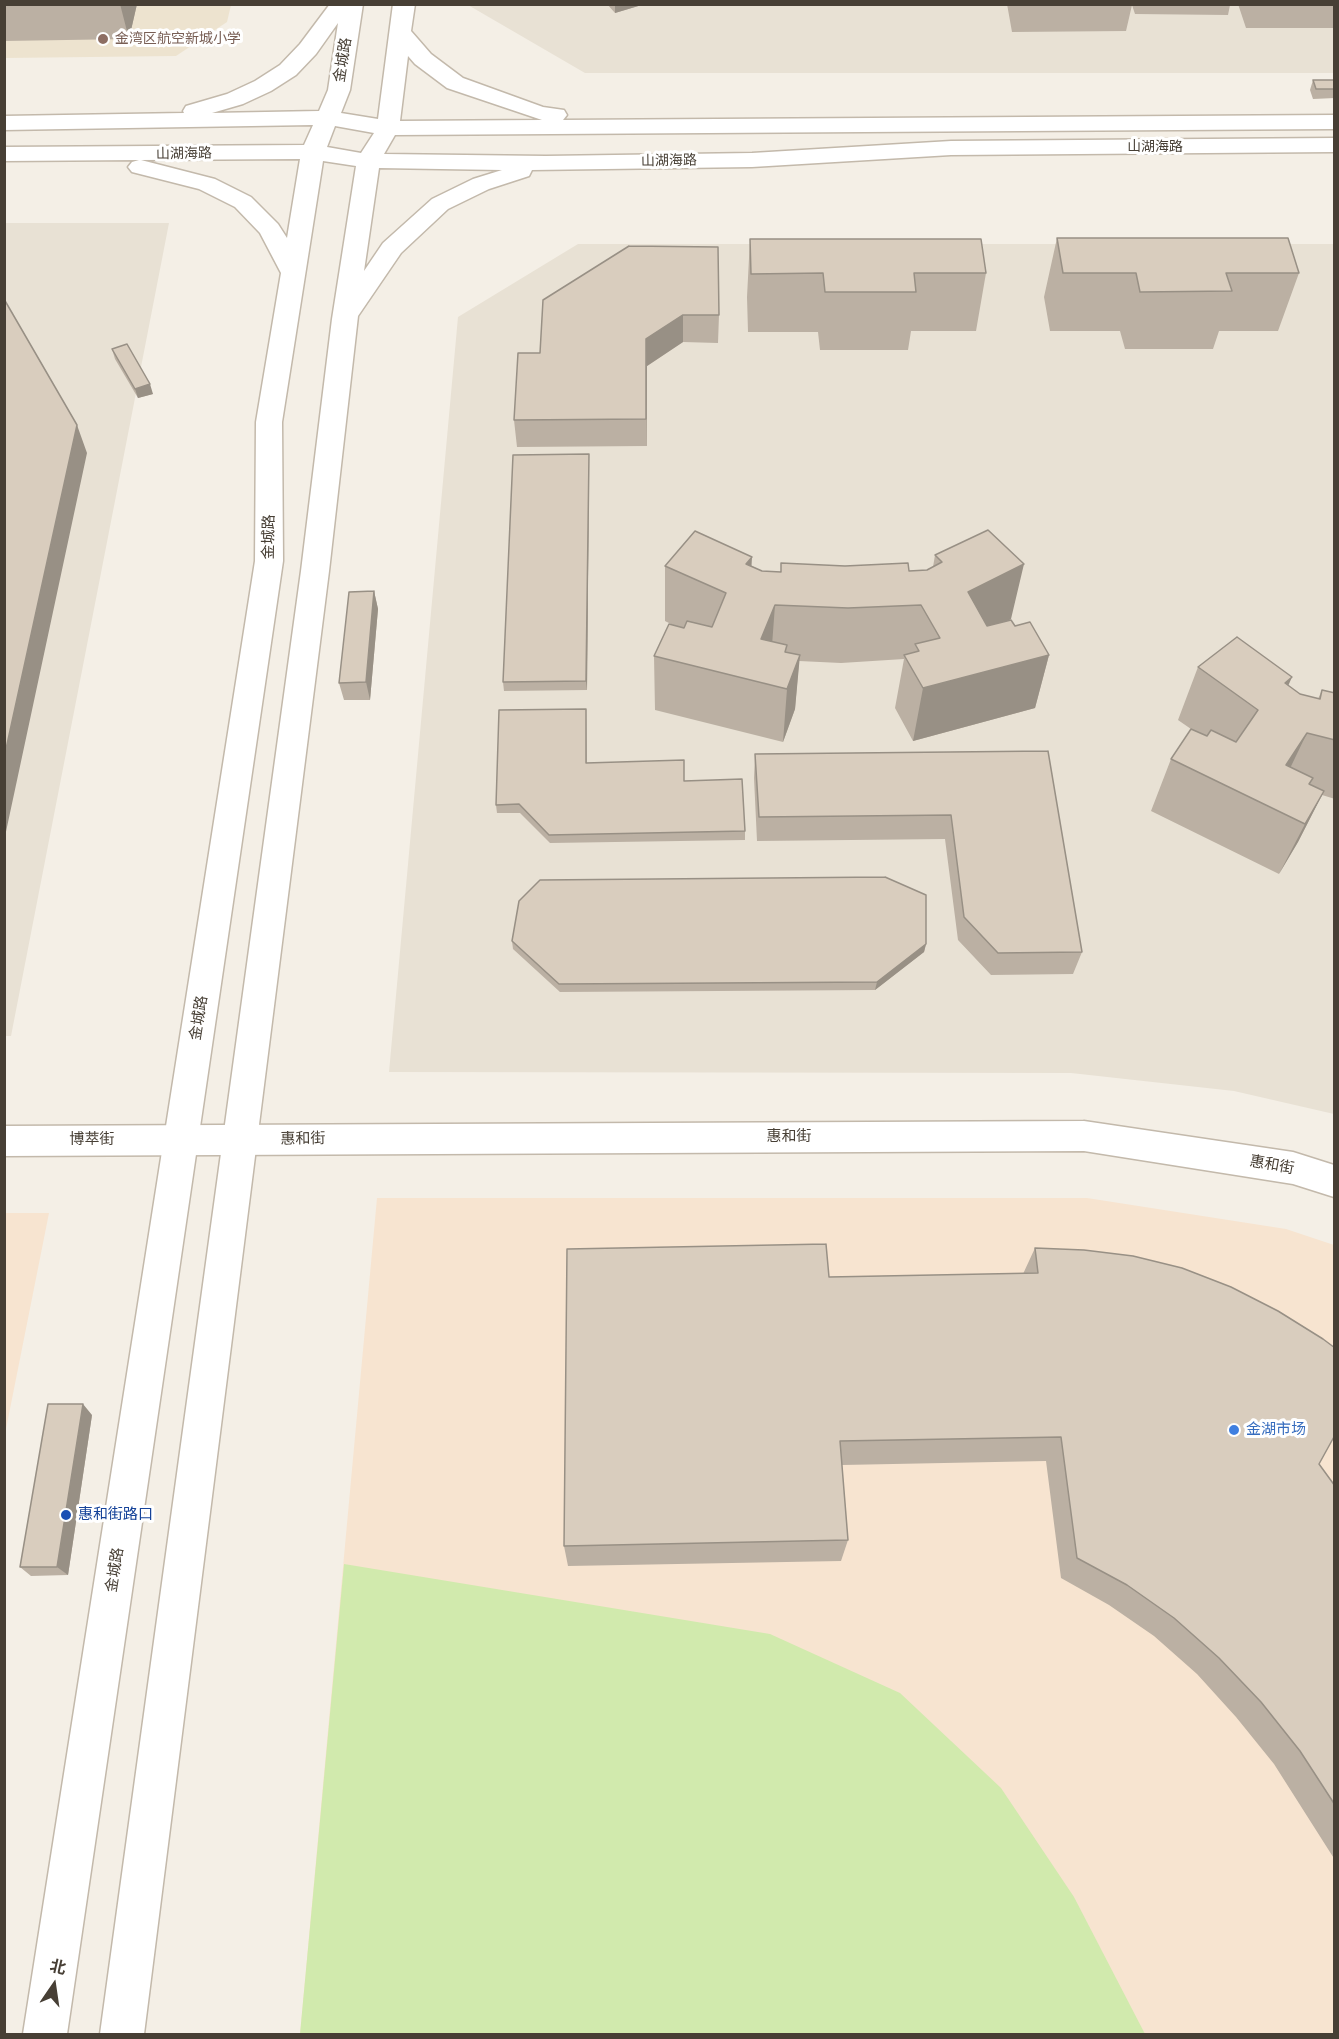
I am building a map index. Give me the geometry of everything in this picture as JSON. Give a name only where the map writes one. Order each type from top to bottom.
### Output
[{"type":"street","points":[[146,121],[205,108],[263,86],[288,69],[308,49],[341,4]]},
{"type":"street","name":"金城路","points":[[45,2034],[269,561],[269,422],[313,152],[339,90],[351,4]]},
{"type":"street","points":[[122,2034],[315,571],[345,319],[368,161],[388,128],[404,4]]},
{"type":"street","points":[[401,33],[423,59],[455,83],[471,90],[538,113],[623,126]]},
{"type":"street","name":"山湖海路","points":[[4,123],[327,118],[388,128],[1335,122]]},
{"type":"street","name":"山湖海路","points":[[4,154],[313,152],[368,161],[546,163],[752,160],[951,148],[1335,146]]},
{"type":"street","points":[[77,155],[160,170],[197,181],[243,202],[270,229],[294,274]]},
{"type":"street","points":[[345,319],[392,248],[440,204],[481,184],[546,163]]},
{"type":"street","name":"惠和街","points":[[180,1140],[1083,1136],[1293,1168],[1335,1181]]},
{"type":"street","name":"博萃街","points":[[4,1141],[180,1140]]},
{"type":"shaded area","name":"金湾区航空新城小学","points":[[4,5],[231,5],[227,22],[176,56],[5,58]]},
{"type":"shaded area","points":[[468,5],[1334,5],[1334,73],[585,73]]},
{"type":"shaded area","points":[[4,223],[169,223],[11,1036],[4,1036]]},
{"type":"shaded area","points":[[578,244],[1334,244],[1334,1114],[1234,1091],[1071,1073],[389,1072],[458,317]]},
{"type":"shaded area","points":[[377,1198],[1087,1198],[1286,1229],[1334,1245],[1334,2034],[300,2034]]},
{"type":"shaded area","points":[[4,1213],[49,1213],[5,1434]]},
{"type":"green space","points":[[344,1564],[770,1634],[900,1693],[1001,1788],[1074,1897],[1145,2034],[300,2034]]},
{"type":"building","points":[[4,4],[71,4],[4,5]]},
{"type":"building","points":[[1313,80],[1335,80],[1335,89],[1316,89]]},
{"type":"building","points":[[1057,238],[1288,238],[1299,273],[1226,273],[1232,291],[1140,292],[1136,273],[1063,273]]},
{"type":"building","points":[[750,239],[981,239],[986,273],[914,273],[916,292],[825,292],[823,273],[751,274]]},
{"type":"building","points":[[629,246],[718,247],[719,315],[683,315],[646,339],[646,419],[514,420],[518,353],[540,353],[543,300]]},
{"type":"building","points":[[4,299],[77,425],[4,758]]},
{"type":"building","points":[[127,344],[150,384],[135,389],[112,349]]},
{"type":"building","points":[[589,454],[586,681],[503,682],[513,455]]},
{"type":"building","points":[[988,530],[1024,564],[968,592],[987,626],[1011,620],[1015,626],[1030,622],[1049,655],[923,688],[904,655],[919,651],[915,644],[940,638],[921,605],[848,608],[775,605],[761,639],[787,645],[785,652],[800,655],[787,689],[654,656],[669,624],[684,628],[687,621],[712,627],[726,593],[665,566],[695,531],[752,557],[746,564],[762,571],[781,572],[781,563],[845,566],[908,563],[909,571],[927,570],[942,562],[935,555]]},
{"type":"building","points":[[374,591],[366,682],[339,683],[349,592]]},
{"type":"building","points":[[1237,637],[1292,677],[1285,683],[1300,694],[1320,699],[1322,690],[1335,693],[1335,740],[1307,733],[1286,765],[1313,778],[1309,784],[1324,791],[1305,824],[1171,759],[1191,729],[1207,736],[1211,730],[1236,742],[1258,710],[1198,667]]},
{"type":"building","points":[[586,709],[586,763],[684,760],[684,781],[742,779],[745,831],[549,835],[519,804],[496,805],[499,710]]},
{"type":"building","points":[[1048,751],[1082,952],[998,953],[964,917],[951,815],[759,817],[755,754]]},
{"type":"building","points":[[885,877],[926,895],[926,944],[877,982],[559,984],[512,941],[519,901],[540,880]]},
{"type":"building","points":[[826,1244],[829,1277],[1038,1273],[1035,1248],[1084,1250],[1133,1256],[1182,1268],[1231,1287],[1278,1311],[1335,1348],[1335,1435],[1319,1464],[1335,1486],[1335,1805],[1300,1751],[1261,1702],[1219,1658],[1174,1618],[1127,1585],[1077,1558],[1061,1437],[840,1441],[848,1540],[564,1546],[567,1249]]},
{"type":"building","points":[[48,1404],[83,1404],[57,1567],[20,1567]]},
{"type":"place","name":"金湾区航空新城小学","points":[[103,39]]},
{"type":"place","name":"金湖市场","points":[[1234,1430]]},
{"type":"place","name":"惠和街路口","points":[[66,1515]]}]
